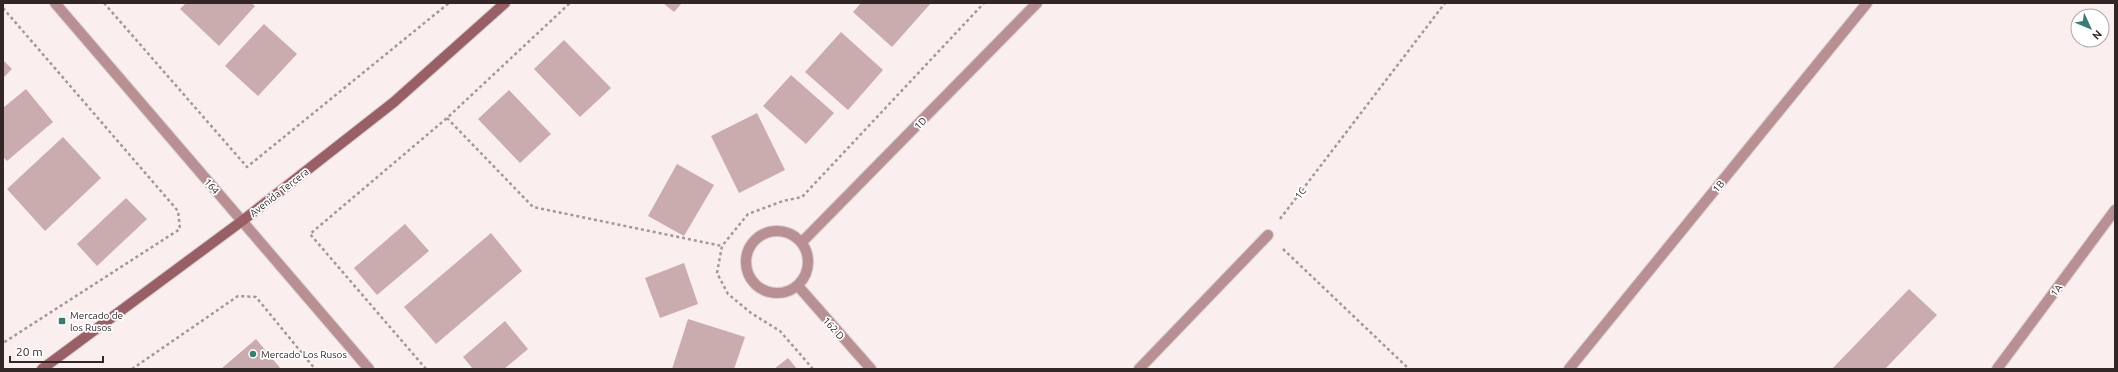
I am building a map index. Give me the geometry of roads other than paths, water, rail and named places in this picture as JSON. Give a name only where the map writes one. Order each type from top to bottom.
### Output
[{"type":"main road","name":"Avenida Tercera","points":[[42,369],[242,221],[394,102],[505,3]]},
{"type":"street","name":"164","points":[[55,3],[369,369]]},
{"type":"street","name":"1D","points":[[802,242],[1037,3]]},
{"type":"street","name":"1B","points":[[1569,369],[1867,3]]},
{"type":"street","name":"1A","points":[[1997,369],[2115,210]]},
{"type":"street","points":[[781,230],[792,234],[802,242],[808,253],[809,265],[805,277],[798,286],[787,292],[775,294],[763,290],[753,282],[747,272],[746,260],[749,248],[757,238],[768,232],[781,230]]},
{"type":"street","points":[[1138,369],[1268,235]]},
{"type":"street","name":"162 D","points":[[798,286],[871,369]]},
{"type":"place","name":"Mercado de los Rusos","points":[[62,321]]},
{"type":"place","name":"Mercado Los Rusos","points":[[253,354]]}]
